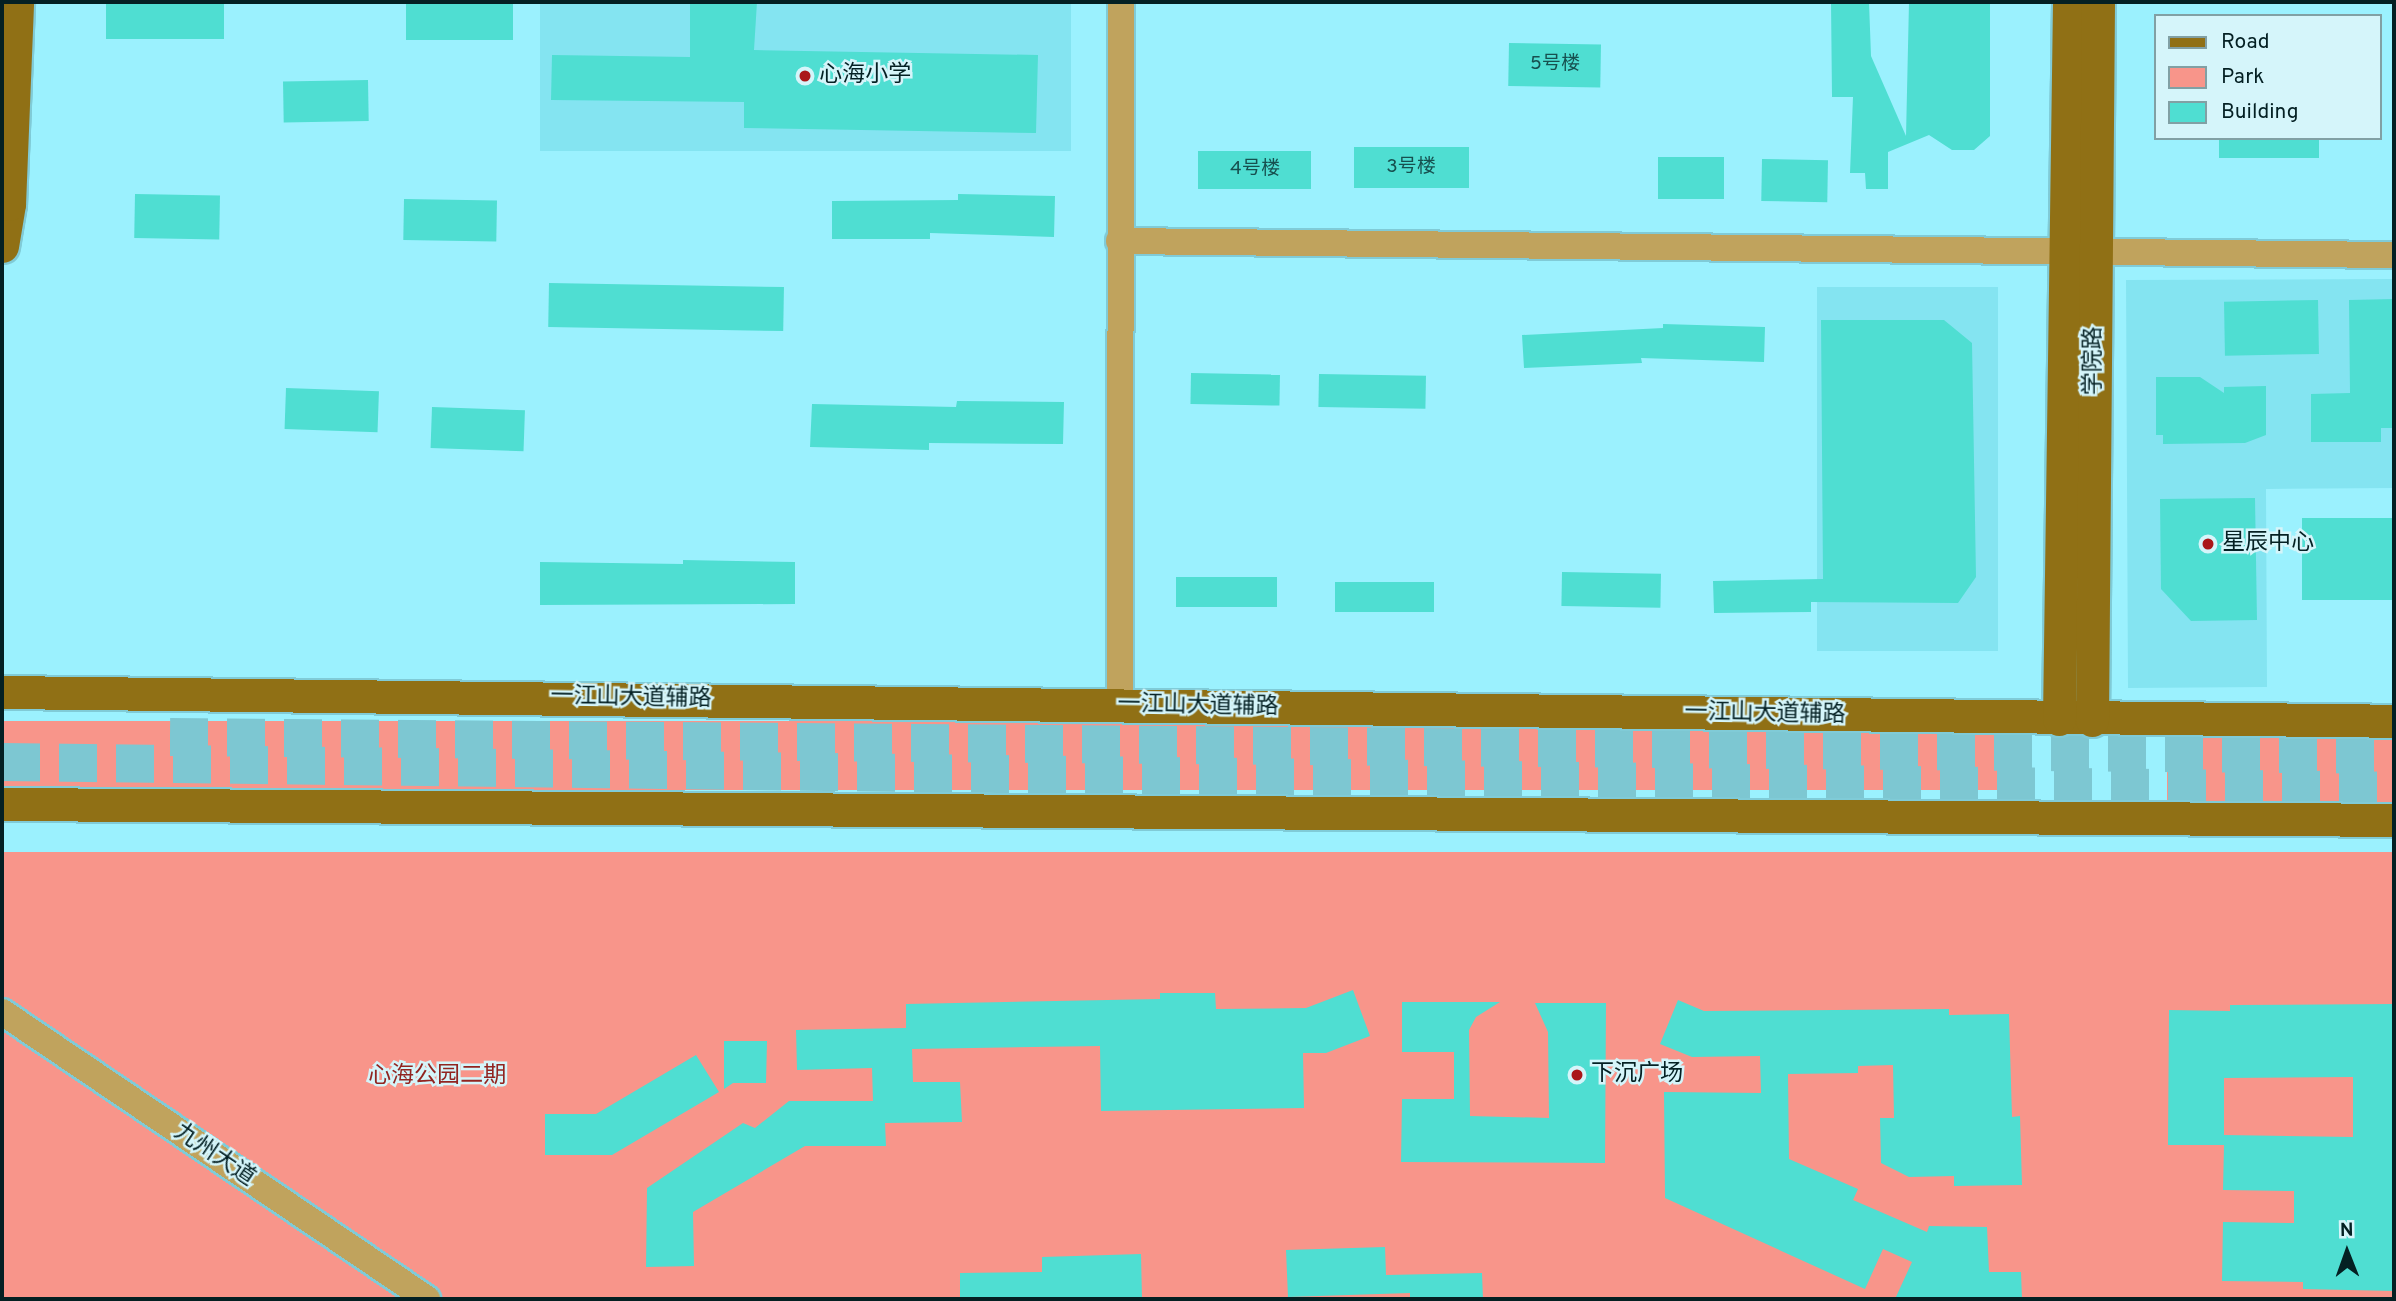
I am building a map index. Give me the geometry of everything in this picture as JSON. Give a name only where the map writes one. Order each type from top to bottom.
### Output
[{"type":"main road","points":[[2,246],[9,204],[17,2]]},
{"type":"main road","name":"学院路","points":[[2069,2],[2082,252],[2092,720]]},
{"type":"main road","name":"学院路","points":[[2059,719],[2082,252],[2098,2]]},
{"type":"main road","points":[[2,674],[284,695]]},
{"type":"main road","name":"一江山大道辅路","points":[[2,692],[2092,720],[2394,721]]},
{"type":"main road","points":[[2,804],[2394,820]]},
{"type":"street","points":[[1120,706],[1121,2]]},
{"type":"street","points":[[1119,241],[2394,255]]},
{"type":"street","name":"九州大道","points":[[2,1013],[427,1299]]},
{"type":"shaded area","name":"心海小学","points":[[540,2],[1071,2],[1071,151],[540,151]]},
{"type":"shaded area","points":[[2394,279],[2394,488],[2266,489],[2267,687],[2128,688],[2126,280]]},
{"type":"shaded area","points":[[1817,287],[1998,287],[1998,651],[1817,651]]},
{"type":"green space","points":[[2,721],[1998,721],[1998,790],[2,790]]},
{"type":"green space","points":[[2167,735],[2394,735],[2394,805],[2167,805]]},
{"type":"green space","name":"心海公园二期","points":[[2,852],[2394,852],[2394,1299],[2,1299]]},
{"type":"building","points":[[106,2],[224,2],[224,39],[106,39]]},
{"type":"building","points":[[406,2],[513,2],[513,40],[406,40]]},
{"type":"building","points":[[690,2],[757,2],[754,50],[1038,55],[1036,133],[744,128],[744,102],[551,100],[552,55],[690,57]]},
{"type":"building","points":[[1831,2],[1869,2],[1871,56],[1906,136],[1909,2],[1990,2],[1990,136],[1974,150],[1952,150],[1929,135],[1888,152],[1888,189],[1866,189],[1865,173],[1850,173],[1853,97],[1832,97]]},
{"type":"building","points":[[1509,43],[1601,45],[1600,88],[1508,86]]},
{"type":"building","points":[[368,80],[369,121],[284,122],[283,81]]},
{"type":"building","points":[[2219,140],[2319,140],[2319,158],[2219,158]]},
{"type":"building","points":[[1354,147],[1469,147],[1469,188],[1354,188]]},
{"type":"building","points":[[1198,151],[1311,151],[1311,189],[1198,189]]},
{"type":"building","points":[[1658,157],[1724,157],[1724,199],[1658,199]]},
{"type":"building","points":[[1762,159],[1828,160],[1827,202],[1761,201]]},
{"type":"building","points":[[135,194],[220,195],[219,239],[134,238]]},
{"type":"building","points":[[958,194],[1055,196],[1054,237],[930,233],[930,239],[832,239],[832,201],[958,200]]},
{"type":"building","points":[[404,199],[497,201],[496,242],[403,240]]},
{"type":"building","points":[[549,283],[784,287],[783,331],[548,327]]},
{"type":"building","points":[[2394,299],[2394,428],[2381,428],[2381,442],[2311,442],[2311,394],[2350,393],[2349,300]]},
{"type":"building","points":[[2318,300],[2319,354],[2225,356],[2224,302]]},
{"type":"building","points":[[1821,320],[1944,320],[1972,343],[1976,577],[1958,603],[1811,602],[1811,612],[1714,613],[1713,581],[1823,579]]},
{"type":"building","points":[[1663,324],[1765,327],[1764,362],[1641,358],[1642,363],[1524,368],[1522,335],[1663,328]]},
{"type":"building","points":[[1191,373],[1280,375],[1279,406],[1190,404]]},
{"type":"building","points":[[1319,374],[1426,376],[1425,409],[1318,407]]},
{"type":"building","points":[[2156,377],[2200,377],[2224,393],[2224,387],[2266,386],[2266,435],[2245,443],[2163,444],[2163,435],[2156,435]]},
{"type":"building","points":[[286,388],[379,391],[378,432],[285,429]]},
{"type":"building","points":[[957,401],[1064,402],[1063,444],[929,443],[929,450],[810,447],[812,404],[956,407]]},
{"type":"building","points":[[432,407],[525,410],[524,451],[431,448]]},
{"type":"building","name":"星辰中心","points":[[2255,498],[2257,620],[2191,621],[2161,589],[2160,499]]},
{"type":"building","points":[[2302,518],[2394,518],[2394,600],[2302,600]]},
{"type":"building","points":[[683,560],[795,562],[795,604],[540,605],[540,562],[683,564]]},
{"type":"building","points":[[1562,572],[1661,574],[1660,608],[1561,606]]},
{"type":"building","points":[[1176,577],[1277,577],[1277,607],[1176,607]]},
{"type":"building","points":[[1335,582],[1434,582],[1434,612],[1335,612]]},
{"type":"building","points":[[1353,990],[1370,1036],[1326,1053],[1303,1053],[1304,1108],[1101,1111],[1100,1046],[912,1049],[913,1082],[960,1082],[962,1122],[885,1123],[886,1146],[805,1146],[693,1212],[694,1266],[646,1267],[647,1188],[743,1123],[755,1128],[789,1101],[873,1101],[872,1068],[797,1070],[796,1030],[906,1028],[906,1004],[1160,999],[1160,993],[1215,993],[1216,1009],[1306,1008]]},
{"type":"building","points":[[1678,1000],[1704,1011],[1949,1009],[1949,1015],[2009,1014],[2012,1117],[2020,1116],[2022,1185],[1954,1186],[1954,1176],[1909,1177],[1881,1163],[1880,1118],[1894,1118],[1893,1065],[1858,1066],[1858,1073],[1788,1074],[1789,1159],[1858,1189],[1853,1200],[1927,1232],[1929,1226],[1987,1227],[1989,1272],[2021,1272],[2022,1299],[1895,1299],[1912,1262],[1883,1249],[1865,1289],[1665,1198],[1664,1092],[1761,1093],[1760,1056],[1692,1057],[1660,1044]]},
{"type":"building","name":"下沉广场","points":[[1402,1002],[1500,1002],[1476,1017],[1469,1030],[1470,1116],[1549,1118],[1548,1032],[1535,1003],[1606,1003],[1605,1163],[1401,1162],[1402,1099],[1454,1099],[1454,1052],[1402,1052]]},
{"type":"building","points":[[2394,1004],[2394,1291],[2303,1289],[2303,1282],[2222,1281],[2223,1222],[2294,1223],[2294,1191],[2223,1190],[2224,1145],[2168,1145],[2169,1010],[2230,1011],[2230,1005]],"holes":[[[2353,1077],[2353,1137],[2224,1135],[2224,1078]]]},
{"type":"building","points":[[724,1041],[767,1041],[766,1083],[733,1083],[724,1089]]},
{"type":"building","points":[[696,1055],[719,1092],[612,1155],[545,1155],[545,1114],[596,1114]]},
{"type":"building","points":[[1385,1247],[1386,1275],[1482,1273],[1483,1299],[1410,1299],[1410,1293],[1288,1297],[1286,1250]]},
{"type":"building","points":[[1141,1254],[1142,1299],[960,1299],[960,1273],[1042,1272],[1042,1257]]},
{"type":"tunnel","points":[[170,737],[2394,755]]},
{"type":"tunnel","points":[[2,762],[2394,791]]},
{"type":"place","name":"心海小学","points":[[805,76]]},
{"type":"place","name":"星辰中心","points":[[2208,544]]},
{"type":"place","name":"下沉广场","points":[[1577,1075]]}]
